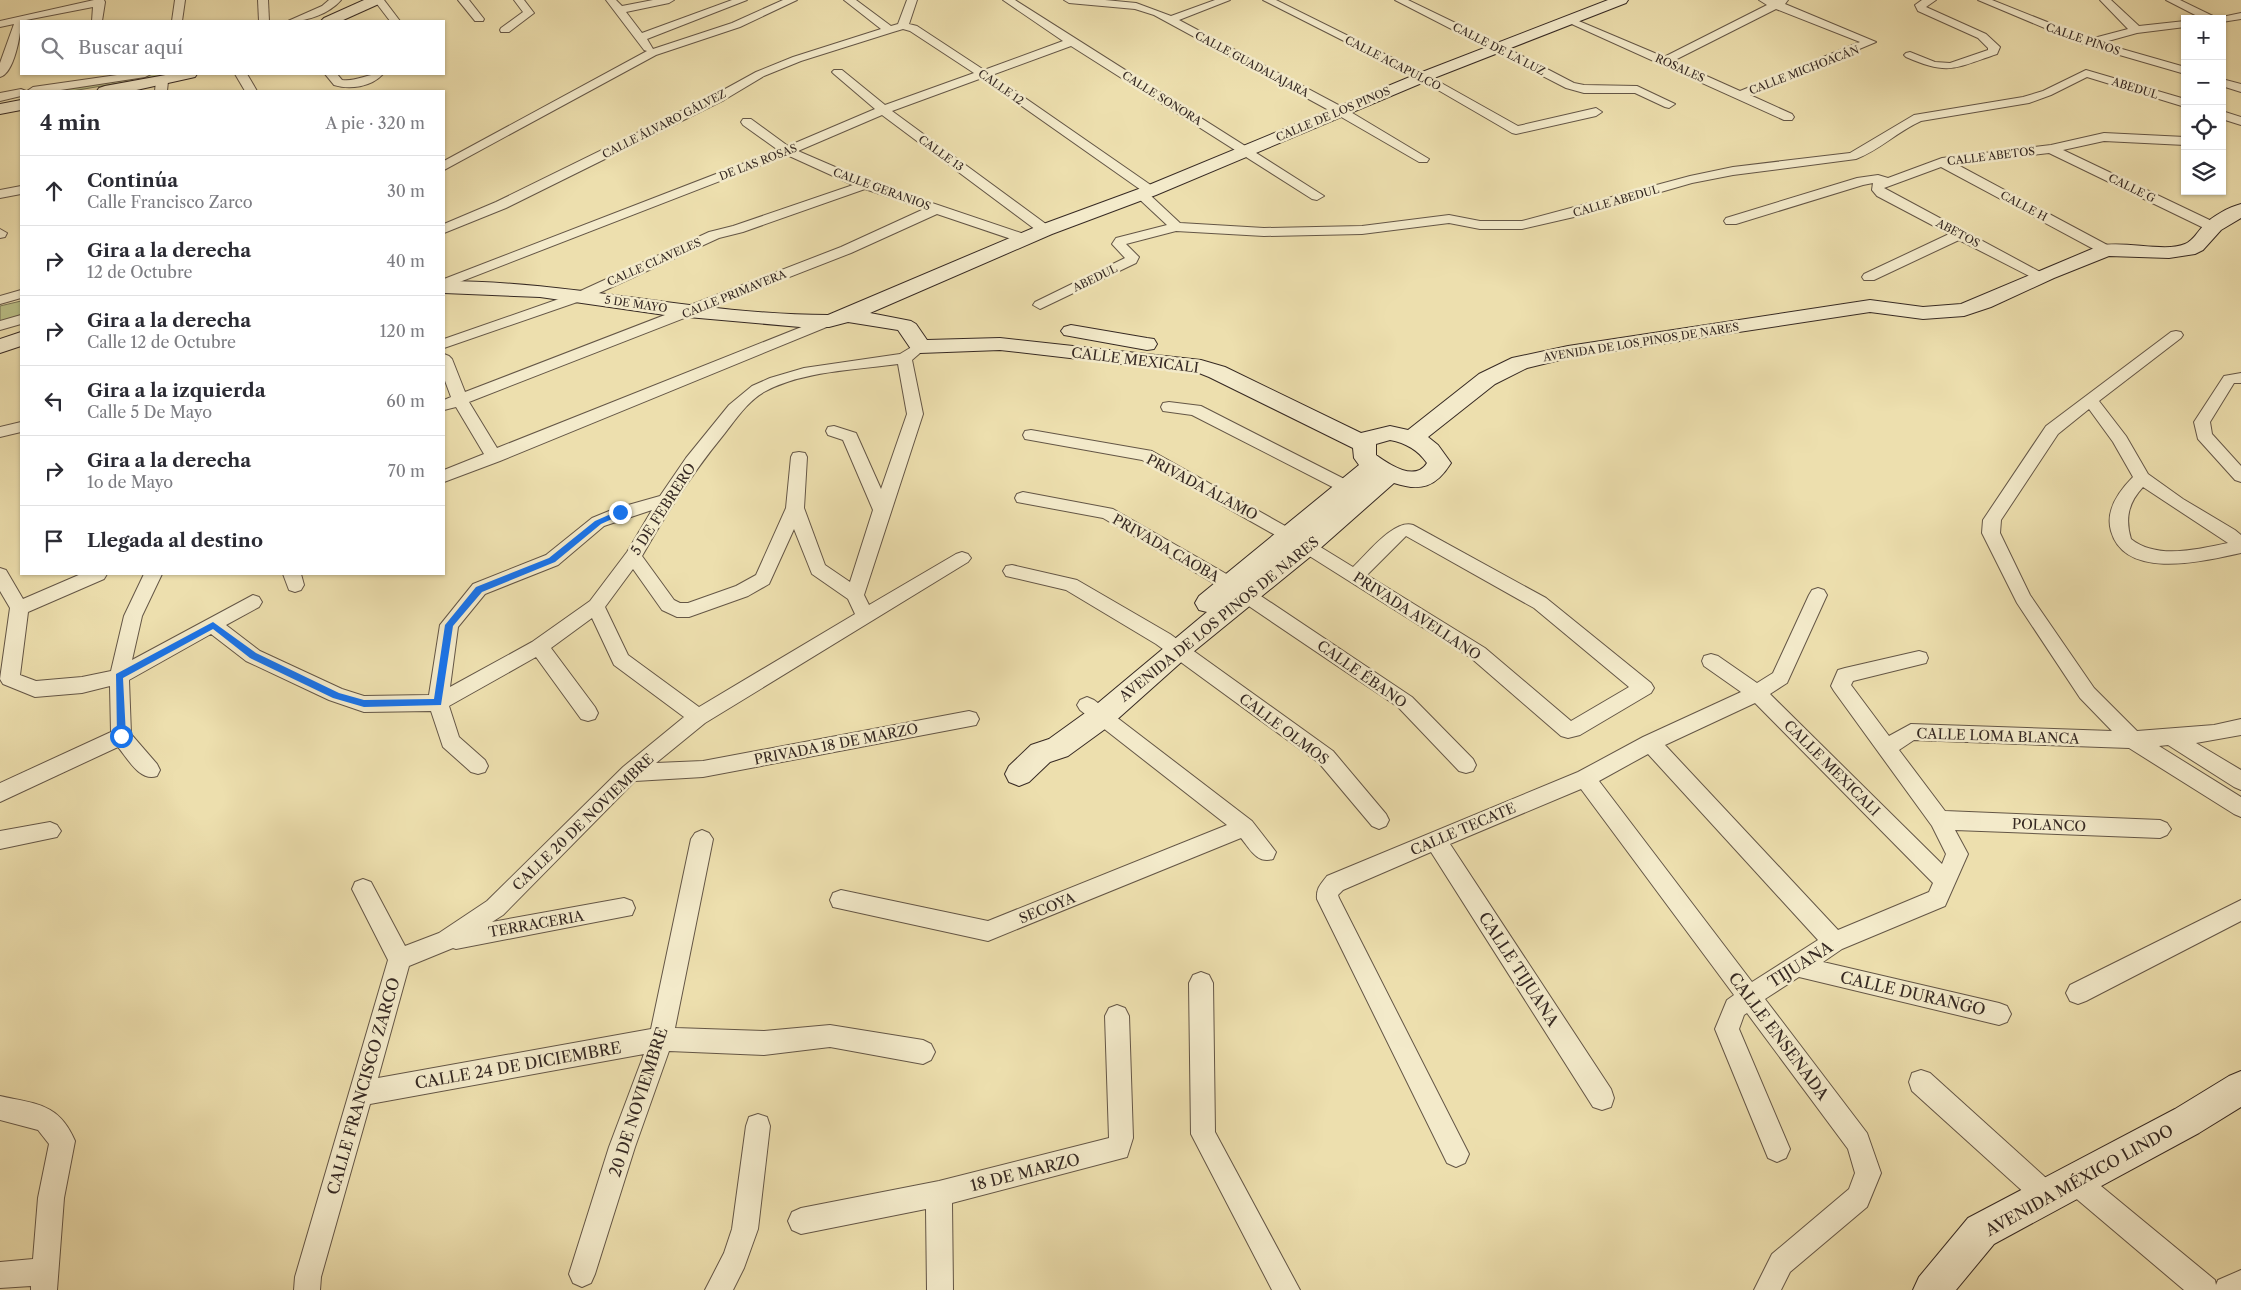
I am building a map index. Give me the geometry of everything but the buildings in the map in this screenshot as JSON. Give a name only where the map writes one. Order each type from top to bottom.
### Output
[{"type":"street","points":[[177,20],[180,0]]},
{"type":"street","points":[[263,0],[264,20]]},
{"type":"street","points":[[327,14],[336,0]]},
{"type":"street","points":[[298,20],[376,0]]},
{"type":"street","points":[[380,0],[394,20]]},
{"type":"street","points":[[463,0],[479,19]]},
{"type":"street","points":[[504,30],[529,13],[519,0]]},
{"type":"street","points":[[611,0],[652,53]]},
{"type":"street","points":[[620,10],[669,0]]},
{"type":"street","points":[[640,38],[742,0]]},
{"type":"street","points":[[445,165],[652,53],[736,25],[792,0]]},
{"type":"street","points":[[849,0],[889,30],[903,26],[912,0]]},
{"type":"street","name":"CALLE SONORA","points":[[1008,0],[1317,196]]},
{"type":"street","name":"CALLE GUADALAJARA","points":[[1069,0],[1136,6],[1158,13],[1423,158]]},
{"type":"street","points":[[1158,13],[1198,0]]},
{"type":"street","points":[[1169,20],[1225,0]]},
{"type":"street","name":"CALLE ACAPULCO","points":[[1268,0],[1423,77],[1516,130]]},
{"type":"street","name":"CALLE DE LA LUZ","points":[[1400,0],[1499,48],[1570,86],[1584,89],[1637,90],[1669,104]]},
{"type":"street","name":"CALLE MICHOACÁN","points":[[1741,95],[1870,42],[1764,0]]},
{"type":"street","points":[[1664,60],[1786,0]]},
{"type":"street","points":[[1910,56],[1933,65],[1951,66],[1993,52],[1994,47],[1982,36],[1922,9],[1920,5],[1930,0]]},
{"type":"street","name":"CALLE PINOS","points":[[1983,0],[2089,43],[2181,70]]},
{"type":"street","points":[[2105,0],[2136,30]]},
{"type":"street","points":[[2171,0],[2203,15]]},
{"type":"street","points":[[24,20],[100,1],[97,20]]},
{"type":"street","name":"CALLE DE LOS PINOS","points":[[838,319],[1046,230],[1146,193],[1423,77],[1618,1]]},
{"type":"street","points":[[2226,18],[2241,16]]},
{"type":"street","points":[[0,24],[20,21],[9,56],[0,74]]},
{"type":"street","name":"ROSALES","points":[[1570,21],[1664,60],[1788,117]]},
{"type":"street","points":[[2089,43],[2136,30],[2181,24]]},
{"type":"street","name":"CALLE 12","points":[[903,26],[912,28],[983,74],[1146,193]]},
{"type":"street","name":"CALLE ÁLVARO GÁLVEZ","points":[[445,229],[501,205],[720,97],[760,74],[797,59],[889,30]]},
{"type":"street","name":"DE LAS ROSAS","points":[[445,284],[787,151],[883,110],[1072,42]]},
{"type":"street","name":"CALLE 13","points":[[838,72],[883,110],[1046,230]]},
{"type":"street","name":"ABEDUL","points":[[2086,73],[2181,102]]},
{"type":"street","name":"CALLE ABEDUL","points":[[1176,227],[1264,232],[1362,230],[1442,220],[1480,225],[1522,225],[1569,214],[1690,180],[1857,154],[1911,120],[2025,100],[2047,93],[2086,73]]},
{"type":"street","points":[[37,90],[89,78],[130,75]]},
{"type":"street","points":[[116,90],[162,86],[187,75]]},
{"type":"street","points":[[243,75],[250,90]]},
{"type":"street","points":[[332,75],[338,83],[351,85],[375,75]]},
{"type":"street","points":[[2226,83],[2241,88]]},
{"type":"street","points":[[0,97],[20,93]]},
{"type":"street","points":[[0,109],[20,105]]},
{"type":"street","points":[[1516,130],[1596,112]]},
{"type":"street","points":[[2226,116],[2241,120]]},
{"type":"street","name":"CALLE GERANIOS","points":[[747,122],[787,151],[865,185],[1025,239]]},
{"type":"street","points":[[2052,149],[2104,138],[2181,141]]},
{"type":"street","name":"CALLE ABETOS","points":[[1883,186],[1942,162],[2052,149]]},
{"type":"street","name":"CALLE G","points":[[2052,149],[2213,227]]},
{"type":"street","name":"CALLE H","points":[[1942,162],[2106,250]]},
{"type":"street","points":[[1731,222],[1862,181],[1878,179],[1883,186]]},
{"type":"street","name":"CALLE CLAVELES","points":[[445,344],[581,296],[714,235],[738,229],[865,185]]},
{"type":"street","name":"ABETOS","points":[[1883,186],[1961,234],[2039,277]]},
{"type":"street","points":[[0,194],[20,190]]},
{"type":"street","points":[[1146,193],[1176,227]]},
{"type":"street","name":"CALLE PRIMAVERA","points":[[445,404],[460,400],[846,250],[936,209]]},
{"type":"street","name":"AVENIDA DE LOS PINOS DE NARES","points":[[1419,442],[1492,384],[1572,355],[1881,316],[1892,310],[1946,312],[1975,307],[2039,277],[2106,250],[2118,248],[2189,250],[2196,246],[2213,227],[2241,210]]},
{"type":"street","name":"ABEDUL","points":[[1040,305],[1131,260],[1132,257],[1119,244],[1121,242],[1176,227]]},
{"type":"street","points":[[1869,277],[1961,234]]},
{"type":"street","name":"5 DE MAYO","points":[[445,288],[469,287],[581,296],[666,309],[693,310],[800,322],[838,319]]},
{"type":"street","points":[[0,300],[20,294]]},
{"type":"street","points":[[0,326],[20,319]]},
{"type":"street","points":[[445,476],[838,319],[904,325],[909,328],[912,352],[915,414],[855,595]]},
{"type":"street","name":"CALLE MEXICALI","points":[[1070,331],[1212,355],[1227,360],[1377,454]]},
{"type":"street","points":[[2176,335],[2052,430],[1992,520],[1991,533],[2023,598],[2087,693],[2134,740],[2241,808]]},
{"type":"street","points":[[0,347],[20,338]]},
{"type":"street","name":"CALLE MEXICALI","points":[[912,352],[1000,344],[1201,366],[1217,372],[1377,454]]},
{"type":"street","name":"5 DE FEBRERO","points":[[438,702],[539,647],[596,606],[633,556],[666,500],[692,462],[735,409],[757,389],[775,381],[804,373],[912,352]]},
{"type":"street","points":[[445,362],[460,400],[494,457]]},
{"type":"street","points":[[2241,378],[2229,379],[2202,422],[2204,435],[2241,476]]},
{"type":"street","points":[[2091,401],[2120,440],[2142,478],[2177,503],[2238,539]]},
{"type":"street","points":[[1169,407],[1194,410],[1357,492]]},
{"type":"street","points":[[0,432],[20,427]]},
{"type":"street","points":[[834,431],[850,437],[882,510]]},
{"type":"street","points":[[1390,433],[1419,442],[1434,453],[1439,463],[1432,474],[1426,478],[1414,480],[1377,454],[1390,433]]},
{"type":"street","name":"PRIVADA ÁLAMO","points":[[1031,435],[1146,455],[1299,541]]},
{"type":"street","name":"AVENIDA DE LOS PINOS DE NARES","points":[[1019,774],[1041,753],[1058,748],[1094,710],[1170,644],[1239,590],[1357,492],[1377,454]]},
{"type":"street","points":[[633,556],[668,605],[677,610],[689,610],[742,591],[763,579],[795,508],[799,457]]},
{"type":"street","points":[[2142,478],[2124,497],[2118,518],[2119,533],[2124,542],[2133,550],[2146,556],[2186,557],[2238,539]]},
{"type":"street","name":"PRIVADA CAOBA","points":[[1023,498],[1107,513],[1239,590]]},
{"type":"street","points":[[478,766],[450,741],[438,702],[449,625],[479,590],[552,560],[598,522],[620,512],[666,500]]},
{"type":"street","points":[[795,508],[818,569],[855,595],[866,617]]},
{"type":"street","name":"PRIVADA AVELLANO","points":[[1299,541],[1478,653],[1568,730],[1590,720],[1644,688],[1540,603],[1406,530],[1402,531],[1355,576]]},
{"type":"street","name":"CALLE 20 DE NOVIEMBRE","points":[[400,959],[447,940],[495,908],[630,773],[698,717],[962,558]]},
{"type":"street","points":[[1012,571],[1071,585],[1170,644]]},
{"type":"street","points":[[0,575],[19,608],[10,679],[35,689],[82,685],[119,676],[254,602]]},
{"type":"street","points":[[19,608],[96,575]]},
{"type":"street","points":[[150,770],[121,736],[119,676],[133,616],[153,575]]},
{"type":"street","name":"CALLE ÉBANO","points":[[1239,590],[1404,702],[1466,765]]},
{"type":"street","name":"CALLE TECATE","points":[[1456,1154],[1328,899],[1327,892],[1335,883],[1585,778],[1650,744],[1757,693],[1780,678],[1818,595]]},
{"type":"street","points":[[596,606],[621,660],[698,717]]},
{"type":"street","points":[[213,625],[253,656],[336,695],[364,704],[438,702]]},
{"type":"street","name":"CALLE OLMOS","points":[[1170,644],[1326,758],[1379,820]]},
{"type":"street","points":[[539,647],[588,713]]},
{"type":"street","points":[[1918,658],[1845,675],[1841,686],[1939,820]]},
{"type":"street","name":"CALLE MEXICALI","points":[[1711,662],[1757,693],[1946,882]]},
{"type":"street","points":[[1094,710],[1245,827],[1264,852]]},
{"type":"street","name":"PRIVADA 18 DE MARZO","points":[[630,773],[703,770],[969,719]]},
{"type":"street","name":"CALLE LOMA BLANCA","points":[[1887,747],[1911,732],[2134,740],[2214,733],[2241,726]]},
{"type":"street","points":[[0,793],[121,736]]},
{"type":"street","points":[[2171,737],[2241,781]]},
{"type":"street","points":[[1650,744],[1834,942]]},
{"type":"street","name":"CALLE ENSENADA","points":[[1585,778],[1858,1142],[1868,1173],[1858,1198],[1781,1263],[1767,1290]]},
{"type":"street","name":"TIJUANA","points":[[1777,1149],[1727,1029],[1734,1008],[1834,942],[1937,898],[1946,882],[1957,854],[1939,820]]},
{"type":"street","name":"POLANCO","points":[[1939,820],[2160,829]]},
{"type":"street","name":"SECOYA","points":[[841,900],[988,931],[1245,827]]},
{"type":"street","points":[[0,840],[50,831]]},
{"type":"street","name":"20 DE NOVIEMBRE","points":[[582,1274],[622,1146],[661,1039],[702,839]]},
{"type":"street","name":"CALLE TIJUANA","points":[[1436,840],[1602,1098]]},
{"type":"street","name":"CALLE FRANCISCO ZARCO","points":[[307,1290],[308,1276],[400,959],[363,889]]},
{"type":"street","name":"TERRACERIA","points":[[447,940],[624,908]]},
{"type":"street","points":[[2078,993],[2241,910]]},
{"type":"street","name":"CALLE DURANGO","points":[[1797,966],[1999,1014]]},
{"type":"street","points":[[1201,982],[1203,1134],[1287,1290]]},
{"type":"street","name":"18 DE MARZO","points":[[801,1221],[939,1194],[1118,1148],[1121,1138],[1117,1016]]},
{"type":"street","name":"CALLE 24 DE DICIEMBRE","points":[[362,1093],[661,1039],[764,1043],[830,1036],[923,1052]]},
{"type":"street","points":[[1921,1082],[2061,1188],[2205,1290]]},
{"type":"street","name":"AVENIDA MÉXICO LINDO","points":[[1932,1290],[1981,1231],[2186,1121],[2241,1088]]},
{"type":"street","points":[[0,1108],[45,1119],[62,1140],[52,1198],[45,1281],[0,1275]]},
{"type":"street","points":[[718,1290],[735,1259],[745,1229],[758,1126]]},
{"type":"street","points":[[939,1194],[940,1290]]},
{"type":"street","points":[[2228,1290],[2241,1283]]},
{"type":"green space","points":[[148,75],[167,75],[78,90],[54,90]]},
{"type":"green space","points":[[20,301],[20,319],[0,326],[0,306]]},
{"type":"route","points":[[121,736],[119,676],[213,625],[253,656],[336,695],[364,704],[438,702],[449,625],[479,590],[552,560],[598,522],[620,512]]}]
